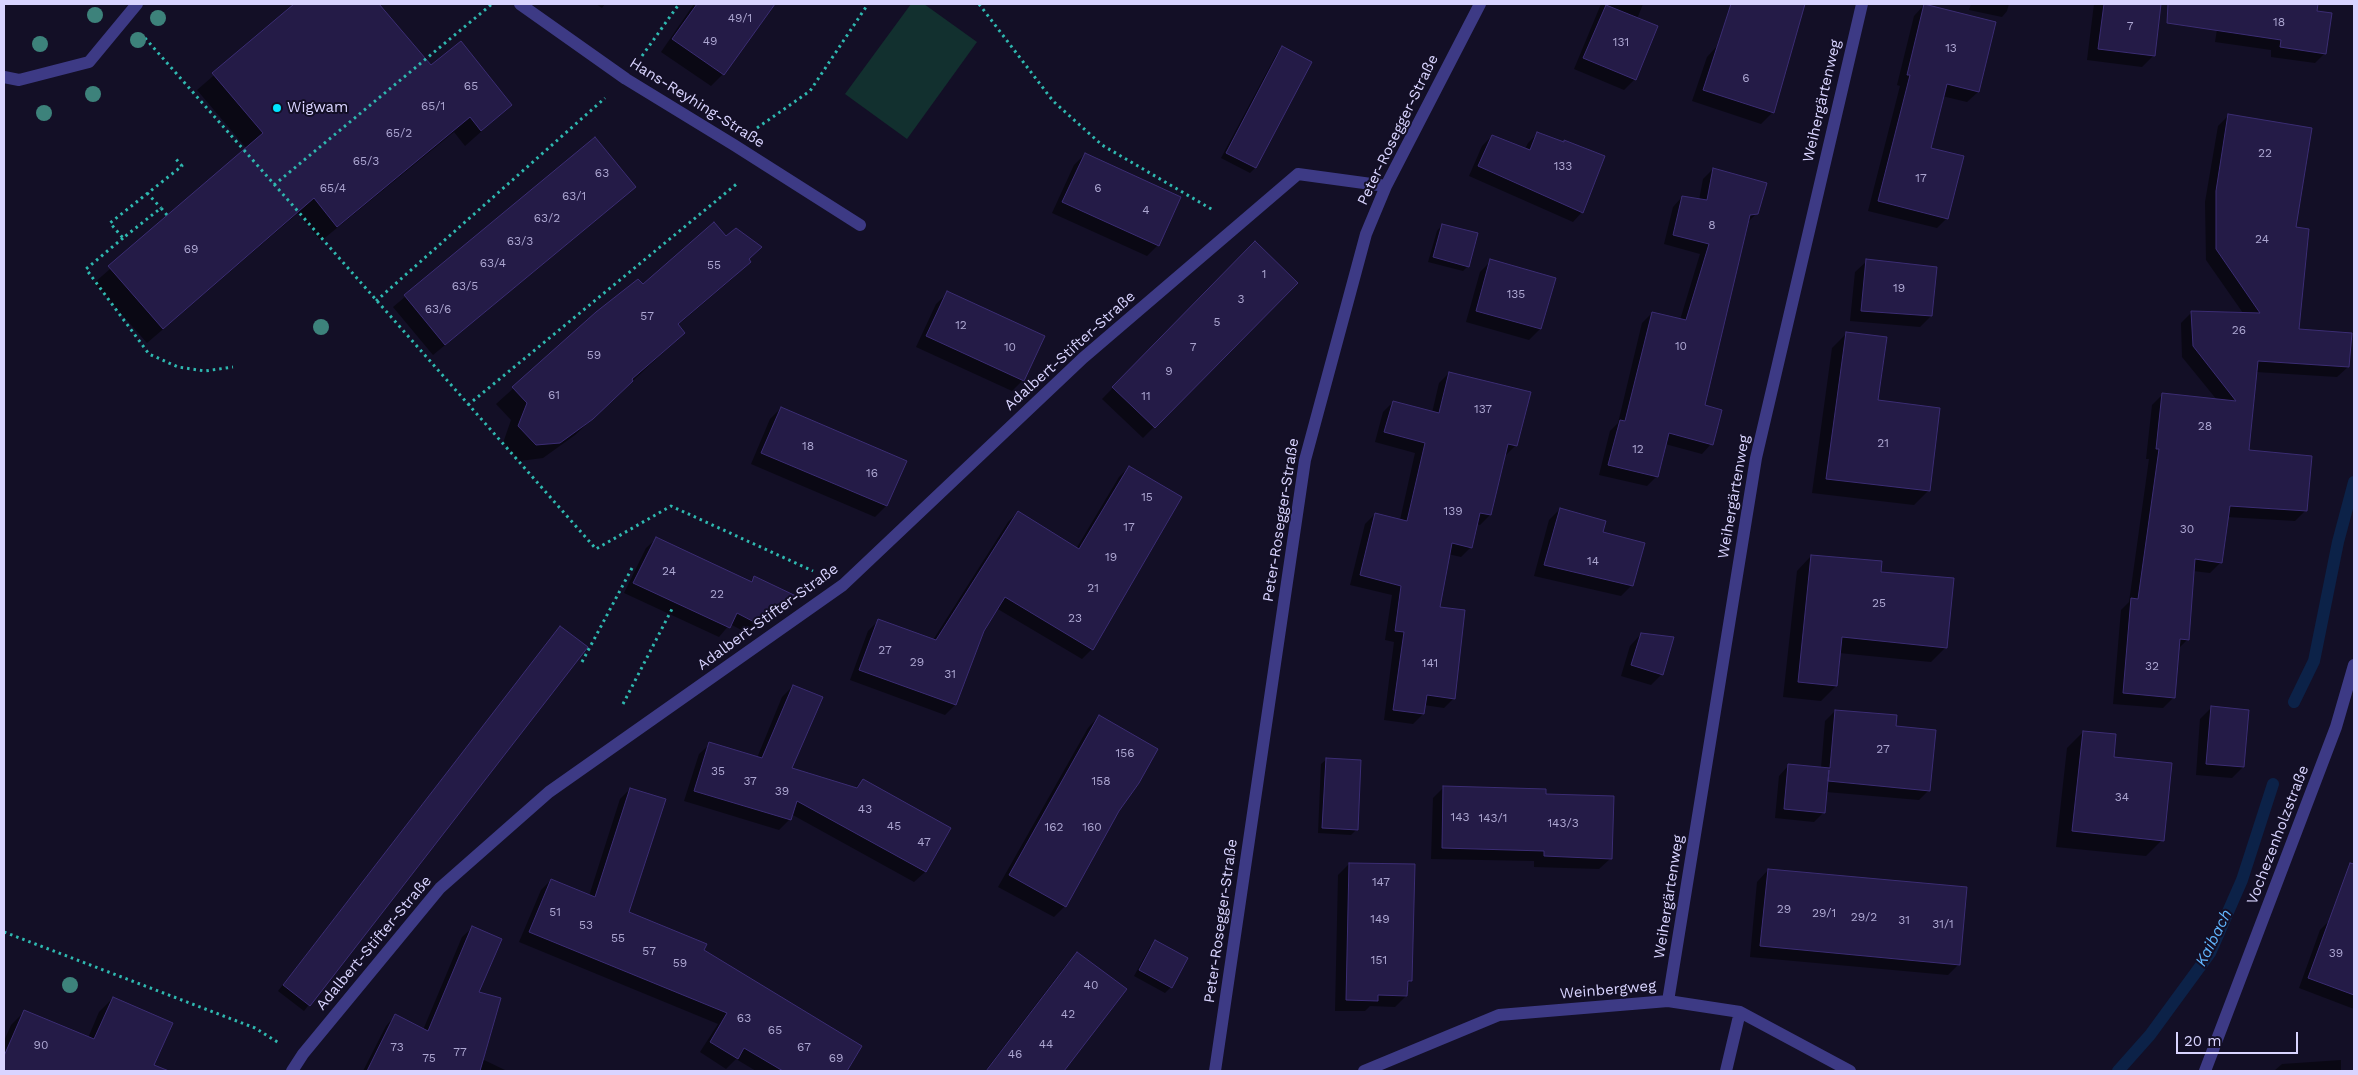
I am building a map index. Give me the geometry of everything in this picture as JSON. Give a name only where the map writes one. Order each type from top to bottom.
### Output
[{"type":"street","points":[[4,77],[19,80],[89,62],[137,4]]},
{"type":"street","name":"Hans-Reyhing-Straße","points":[[520,4],[626,79],[763,162],[860,225]]},
{"type":"street","name":"Peter-Rosegger-Straße","points":[[1215,1071],[1305,460],[1366,234],[1386,186],[1480,4]]},
{"type":"street","name":"Weihergärtenweg","points":[[1668,1002],[1756,458],[1862,4]]},
{"type":"street","name":"Adalbert-Stifter-Straße","points":[[292,1071],[302,1056],[440,888],[544,796],[843,584],[1083,358],[1298,174],[1386,186]]},
{"type":"street","name":"Vochezenholzstraße","points":[[2205,1071],[2336,727],[2354,665]]},
{"type":"street","name":"Weinbergweg","points":[[1364,1071],[1500,1015],[1668,1002],[1740,1012],[1850,1071]]},
{"type":"street","points":[[1726,1071],[1740,1012]]},
{"type":"path","points":[[274,185],[492,4]]},
{"type":"path","points":[[376,301],[626,79],[679,4]]},
{"type":"path","points":[[734,144],[810,91],[868,4]]},
{"type":"path","points":[[979,4],[1053,101],[1102,145],[1238,225]]},
{"type":"path","points":[[127,18],[596,548],[671,506],[843,584]]},
{"type":"path","points":[[123,238],[110,223],[182,166],[176,160]]},
{"type":"path","points":[[468,405],[763,162]]},
{"type":"path","points":[[147,193],[167,215]]},
{"type":"path","points":[[161,208],[86,270],[149,354],[178,366],[205,371],[233,366]]},
{"type":"path","points":[[582,662],[632,568]]},
{"type":"path","points":[[620,709],[672,609]]},
{"type":"path","points":[[4,932],[255,1028],[302,1056]]},
{"type":"green space","points":[[911,4],[924,4],[977,42],[907,139],[845,94]]},
{"type":"building","points":[[294,4],[379,4],[431,65],[461,41],[512,105],[481,131],[470,117],[337,227],[314,198],[163,329],[108,266],[263,133],[212,73]]},
{"type":"building","points":[[697,4],[775,4],[724,75],[672,39]]},
{"type":"building","points":[[1731,4],[1805,4],[1774,113],[1703,90]]},
{"type":"building","points":[[1924,4],[1996,22],[1979,92],[1947,84],[1931,148],[1964,156],[1948,219],[1878,201],[1910,75],[1907,75]]},
{"type":"building","points":[[2104,4],[2161,4],[2155,56],[2098,49]]},
{"type":"building","points":[[2168,4],[2318,4],[2317,11],[2332,13],[2326,54],[2280,47],[2281,40],[2167,23]]},
{"type":"building","points":[[1606,5],[1658,26],[1636,80],[1583,58]]},
{"type":"building","points":[[1282,46],[1312,62],[1256,168],[1226,153]]},
{"type":"building","points":[[2228,114],[2312,128],[2296,227],[2309,229],[2299,329],[2352,333],[2349,367],[2258,361],[2249,450],[2312,456],[2307,511],[2230,506],[2222,563],[2195,559],[2189,640],[2180,639],[2175,698],[2123,693],[2131,598],[2138,599],[2159,449],[2156,449],[2162,393],[2236,401],[2193,346],[2191,311],[2260,313],[2216,249],[2216,191]]},
{"type":"building","points":[[1537,132],[1605,156],[1583,213],[1478,166],[1492,135],[1530,150]]},
{"type":"building","points":[[595,137],[636,187],[445,345],[404,295]]},
{"type":"building","points":[[1085,153],[1181,197],[1159,246],[1062,202]]},
{"type":"building","points":[[1713,168],[1767,183],[1758,214],[1750,215],[1705,405],[1722,410],[1713,445],[1669,433],[1658,477],[1608,465],[1620,420],[1625,421],[1652,312],[1686,320],[1709,244],[1673,235],[1682,196],[1707,200]]},
{"type":"building","points":[[714,222],[726,236],[736,228],[762,247],[749,259],[751,262],[678,324],[685,333],[632,379],[633,381],[593,419],[560,443],[536,445],[518,426],[527,403],[512,387],[596,312],[638,279],[643,284]]},
{"type":"building","points":[[1442,224],[1478,233],[1469,267],[1433,257]]},
{"type":"building","points":[[1255,241],[1298,283],[1155,428],[1112,387]]},
{"type":"building","points":[[1490,259],[1556,278],[1541,329],[1476,311]]},
{"type":"building","points":[[1866,259],[1937,267],[1932,316],[1861,311]]},
{"type":"building","points":[[947,291],[1045,336],[1024,381],[926,336]]},
{"type":"building","points":[[1846,332],[1887,337],[1878,400],[1940,408],[1930,491],[1826,479]]},
{"type":"building","points":[[1449,372],[1531,392],[1517,446],[1508,444],[1491,515],[1480,513],[1472,548],[1452,543],[1440,607],[1465,610],[1455,699],[1427,695],[1424,714],[1393,710],[1404,632],[1395,631],[1401,586],[1360,575],[1375,513],[1407,521],[1425,443],[1384,432],[1393,401],[1439,413]]},
{"type":"building","points":[[781,407],[907,461],[887,506],[761,453]]},
{"type":"building","points":[[1129,466],[1182,497],[1093,650],[1005,597],[984,631],[956,705],[859,670],[878,619],[936,640],[1018,511],[1079,549]]},
{"type":"building","points":[[1560,508],[1606,521],[1603,532],[1645,543],[1633,586],[1544,565]]},
{"type":"building","points":[[656,537],[752,582],[754,576],[796,596],[758,624],[737,613],[730,628],[633,583]]},
{"type":"building","points":[[1811,555],[1882,561],[1881,572],[1954,578],[1947,648],[1842,637],[1837,686],[1798,682]]},
{"type":"building","points":[[560,626],[588,647],[310,1006],[283,985]]},
{"type":"building","points":[[1641,633],[1674,637],[1663,675],[1631,665]]},
{"type":"building","points":[[793,685],[823,697],[792,768],[857,788],[863,779],[951,828],[926,872],[797,801],[791,820],[694,791],[709,742],[762,758]]},
{"type":"building","points":[[2211,706],[2249,710],[2244,767],[2206,764]]},
{"type":"building","points":[[1835,710],[1897,715],[1896,726],[1936,730],[1930,791],[1828,781],[1829,770],[1825,813],[1784,809],[1788,764],[1830,768]]},
{"type":"building","points":[[1099,715],[1158,749],[1139,783],[1119,811],[1066,907],[1009,875]]},
{"type":"building","points":[[2083,731],[2116,734],[2114,757],[2172,763],[2164,841],[2072,831]]},
{"type":"building","points":[[1326,758],[1361,760],[1358,830],[1322,828]]},
{"type":"building","points":[[1443,786],[1546,789],[1546,794],[1614,796],[1612,859],[1544,856],[1544,851],[1442,848]]},
{"type":"building","points":[[630,788],[666,799],[629,912],[707,944],[704,950],[862,1046],[847,1071],[783,1071],[744,1048],[738,1059],[710,1042],[727,1013],[529,932],[551,879],[595,897]]},
{"type":"building","points":[[1349,863],[1415,864],[1412,981],[1408,981],[1407,996],[1378,995],[1378,1001],[1346,1000]]},
{"type":"building","points":[[2350,863],[2354,864],[2354,995],[2308,978]]},
{"type":"building","points":[[1768,869],[1967,887],[1960,965],[1760,946]]},
{"type":"building","points":[[472,926],[502,939],[479,992],[501,998],[480,1071],[367,1071],[395,1014],[428,1031]]},
{"type":"building","points":[[1155,940],[1188,958],[1172,988],[1139,970]]},
{"type":"building","points":[[1077,952],[1127,989],[1064,1071],[986,1071]]},
{"type":"building","points":[[113,997],[173,1023],[154,1065],[169,1071],[4,1071],[4,1056],[24,1010],[94,1039]]},
{"type":"waterway","name":"Kaibach","points":[[2294,702],[2314,661],[2338,542],[2354,482]]},
{"type":"waterway","name":"Kaibach","points":[[2118,1071],[2150,1035],[2210,953],[2242,880],[2273,784]]},
{"type":"place","name":"Wigwam","points":[[277,108]]}]
